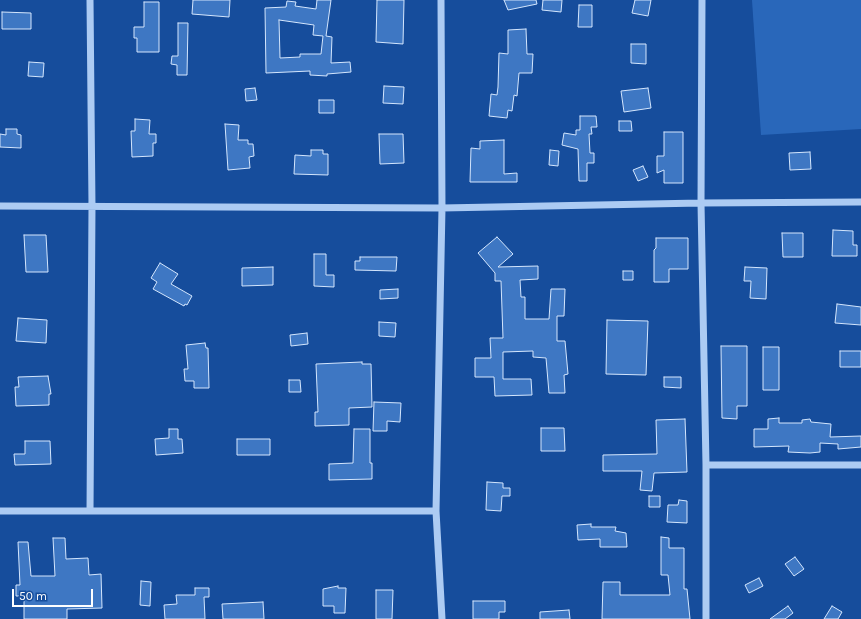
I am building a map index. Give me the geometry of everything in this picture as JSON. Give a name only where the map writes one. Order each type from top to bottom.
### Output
[{"type":"street","points":[[90,0],[92,206],[90,511]]},
{"type":"street","points":[[441,0],[442,208],[436,511],[442,619]]},
{"type":"street","points":[[702,0],[701,203],[706,465],[706,619]]},
{"type":"street","points":[[0,206],[442,208],[701,203],[861,202]]},
{"type":"street","points":[[706,465],[861,465]]},
{"type":"street","points":[[0,511],[436,511]]},
{"type":"shaded area","points":[[752,0],[861,0],[861,129],[761,135]]},
{"type":"building","points":[[193,0],[230,0],[229,17],[192,14]]},
{"type":"building","points":[[317,0],[331,0],[326,36],[332,37],[331,63],[350,62],[351,72],[327,74],[327,76],[310,75],[310,71],[266,73],[265,8],[286,7],[287,1],[296,2],[295,6],[316,9]],"holes":[[[279,20],[314,25],[313,35],[323,36],[321,54],[300,54],[300,57],[280,58]]]},
{"type":"building","points":[[377,0],[404,0],[403,44],[376,42]]},
{"type":"building","points":[[504,0],[536,0],[537,4],[508,10]]},
{"type":"building","points":[[543,0],[562,0],[561,12],[542,10]]},
{"type":"building","points":[[635,0],[651,0],[648,16],[632,13]]},
{"type":"building","points":[[144,2],[159,2],[159,52],[137,52],[137,38],[134,38],[134,27],[144,27]]},
{"type":"building","points":[[579,5],[592,5],[592,27],[578,27]]},
{"type":"building","points":[[2,12],[31,13],[31,29],[2,29]]},
{"type":"building","points":[[178,23],[188,23],[187,75],[177,75],[177,65],[171,64],[172,56],[178,56]]},
{"type":"building","points":[[526,29],[527,54],[533,54],[532,73],[519,73],[517,96],[514,95],[512,111],[508,110],[507,118],[489,116],[491,94],[497,95],[499,53],[508,54],[508,30]]},
{"type":"building","points":[[631,44],[646,44],[646,64],[631,63]]},
{"type":"building","points":[[29,62],[44,63],[43,77],[28,76]]},
{"type":"building","points":[[384,86],[404,87],[403,104],[383,103]]},
{"type":"building","points":[[255,88],[257,100],[246,101],[245,89]]},
{"type":"building","points":[[648,88],[651,108],[624,112],[621,91]]},
{"type":"building","points":[[319,100],[334,100],[334,113],[319,113]]},
{"type":"building","points":[[580,116],[596,116],[597,127],[591,127],[592,134],[589,134],[590,153],[594,153],[594,163],[587,163],[587,181],[579,181],[578,149],[562,145],[564,133],[576,135],[576,130],[580,130]]},
{"type":"building","points":[[135,119],[150,120],[149,134],[156,134],[156,143],[153,143],[153,156],[132,157],[131,131],[135,131]]},
{"type":"building","points":[[619,121],[631,121],[632,131],[619,131]]},
{"type":"building","points":[[225,124],[239,125],[238,140],[248,140],[248,144],[253,144],[254,156],[249,157],[250,168],[228,170]]},
{"type":"building","points":[[6,129],[17,129],[17,134],[21,135],[21,148],[0,147],[0,134],[6,135]]},
{"type":"building","points":[[664,132],[683,132],[683,183],[664,183],[664,170],[657,173],[657,156],[664,156]]},
{"type":"building","points":[[379,134],[403,134],[404,163],[380,164]]},
{"type":"building","points":[[504,140],[504,174],[517,173],[517,182],[470,182],[471,148],[480,149],[480,141]]},
{"type":"building","points":[[311,150],[323,150],[323,154],[328,154],[328,175],[294,174],[295,155],[311,156]]},
{"type":"building","points":[[550,150],[559,151],[558,166],[549,165]]},
{"type":"building","points":[[810,152],[811,169],[790,170],[789,153]]},
{"type":"building","points":[[643,166],[648,177],[638,181],[633,170]]},
{"type":"building","points":[[833,230],[853,231],[853,245],[857,245],[857,256],[832,256]]},
{"type":"building","points":[[782,233],[803,233],[803,257],[783,257]]},
{"type":"building","points":[[24,235],[46,235],[48,272],[26,272]]},
{"type":"building","points":[[497,237],[513,254],[498,267],[538,266],[538,279],[520,280],[521,297],[525,297],[525,319],[549,319],[551,289],[565,289],[564,316],[557,316],[557,341],[565,341],[568,374],[564,375],[565,393],[549,393],[546,358],[533,357],[533,351],[503,352],[503,379],[531,379],[532,395],[495,396],[494,377],[475,377],[475,358],[491,358],[490,338],[503,338],[501,281],[495,281],[495,273],[478,253]]},
{"type":"building","points":[[656,238],[688,238],[688,269],[669,269],[669,282],[654,282],[654,250],[656,248]]},
{"type":"building","points":[[314,254],[326,254],[326,275],[334,275],[334,287],[314,286]]},
{"type":"building","points":[[360,257],[397,257],[396,271],[355,270],[355,261],[360,261]]},
{"type":"building","points":[[160,263],[178,274],[171,284],[192,296],[187,305],[185,304],[184,306],[153,289],[157,282],[151,278]]},
{"type":"building","points":[[273,267],[273,285],[242,286],[242,268]]},
{"type":"building","points":[[745,267],[767,268],[766,299],[750,298],[751,281],[744,281]]},
{"type":"building","points":[[623,271],[633,271],[633,280],[623,280]]},
{"type":"building","points":[[398,289],[398,298],[380,299],[380,290]]},
{"type":"building","points":[[837,304],[861,307],[861,325],[835,323]]},
{"type":"building","points":[[18,318],[47,320],[46,343],[16,341]]},
{"type":"building","points":[[607,320],[648,321],[646,375],[606,374]]},
{"type":"building","points":[[379,322],[396,323],[395,337],[379,336]]},
{"type":"building","points":[[307,333],[308,344],[291,346],[290,335]]},
{"type":"building","points":[[205,343],[206,348],[208,348],[209,388],[194,388],[194,381],[185,381],[184,369],[188,369],[186,345]]},
{"type":"building","points":[[721,346],[747,346],[747,406],[737,406],[737,419],[722,418]]},
{"type":"building","points":[[763,347],[779,347],[779,390],[763,390]]},
{"type":"building","points":[[840,351],[861,351],[861,367],[840,367]]},
{"type":"building","points":[[362,362],[362,364],[371,364],[372,407],[349,408],[349,425],[315,426],[315,412],[318,412],[316,364]]},
{"type":"building","points":[[48,376],[51,394],[49,394],[49,405],[16,406],[15,387],[19,387],[18,377]]},
{"type":"building","points":[[664,377],[681,377],[681,388],[664,387]]},
{"type":"building","points":[[289,380],[300,380],[301,392],[289,392]]},
{"type":"building","points":[[374,402],[401,403],[400,422],[387,421],[387,431],[373,431]]},
{"type":"building","points":[[779,418],[779,423],[802,423],[802,420],[810,419],[811,422],[831,424],[830,437],[861,436],[861,447],[838,449],[838,444],[820,443],[820,452],[810,453],[788,452],[789,446],[754,447],[754,429],[768,429],[768,419]]},
{"type":"building","points":[[685,419],[687,472],[654,473],[652,491],[640,490],[642,471],[603,471],[603,455],[657,454],[656,420]]},
{"type":"building","points":[[541,428],[564,428],[565,451],[541,451]]},
{"type":"building","points":[[169,429],[178,429],[178,439],[182,439],[183,453],[156,455],[155,439],[169,438]]},
{"type":"building","points":[[354,429],[370,429],[370,463],[372,463],[372,479],[329,480],[329,464],[353,463]]},
{"type":"building","points":[[237,439],[270,439],[270,455],[237,455]]},
{"type":"building","points":[[25,441],[50,441],[51,464],[15,465],[14,454],[25,454]]},
{"type":"building","points":[[487,482],[503,483],[503,488],[510,488],[510,496],[502,496],[501,511],[486,510]]},
{"type":"building","points":[[649,496],[660,496],[660,507],[649,507]]},
{"type":"building","points":[[679,500],[687,501],[687,523],[667,522],[668,505],[678,505]]},
{"type":"building","points":[[591,524],[591,527],[616,527],[615,531],[626,533],[627,547],[600,547],[600,539],[578,540],[577,525]]},
{"type":"building","points":[[661,537],[669,538],[669,548],[684,548],[684,589],[687,589],[690,619],[602,619],[603,582],[620,582],[620,595],[670,595],[668,575],[661,575]]},
{"type":"building","points":[[53,538],[65,538],[66,559],[88,558],[89,575],[101,574],[102,608],[67,609],[67,619],[24,619],[24,596],[16,596],[16,585],[20,585],[18,542],[28,542],[31,576],[55,576]]},
{"type":"building","points":[[795,557],[804,569],[794,576],[785,564]]},
{"type":"building","points":[[759,578],[763,586],[749,593],[745,585]]},
{"type":"building","points":[[141,581],[151,582],[150,606],[140,605]]},
{"type":"building","points":[[338,586],[338,588],[346,588],[345,613],[334,613],[334,606],[323,606],[323,589]]},
{"type":"building","points":[[195,588],[209,588],[209,597],[204,597],[205,619],[165,619],[164,605],[177,604],[176,595],[195,595]]},
{"type":"building","points":[[376,590],[393,590],[392,619],[376,619]]},
{"type":"building","points":[[473,601],[505,601],[505,612],[499,612],[499,619],[473,619]]},
{"type":"building","points":[[263,602],[264,619],[223,619],[222,604]]},
{"type":"building","points":[[788,606],[793,613],[785,619],[770,619]]},
{"type":"building","points":[[832,606],[842,612],[838,619],[824,619]]},
{"type":"building","points":[[569,610],[570,619],[540,619],[540,612]]}]
